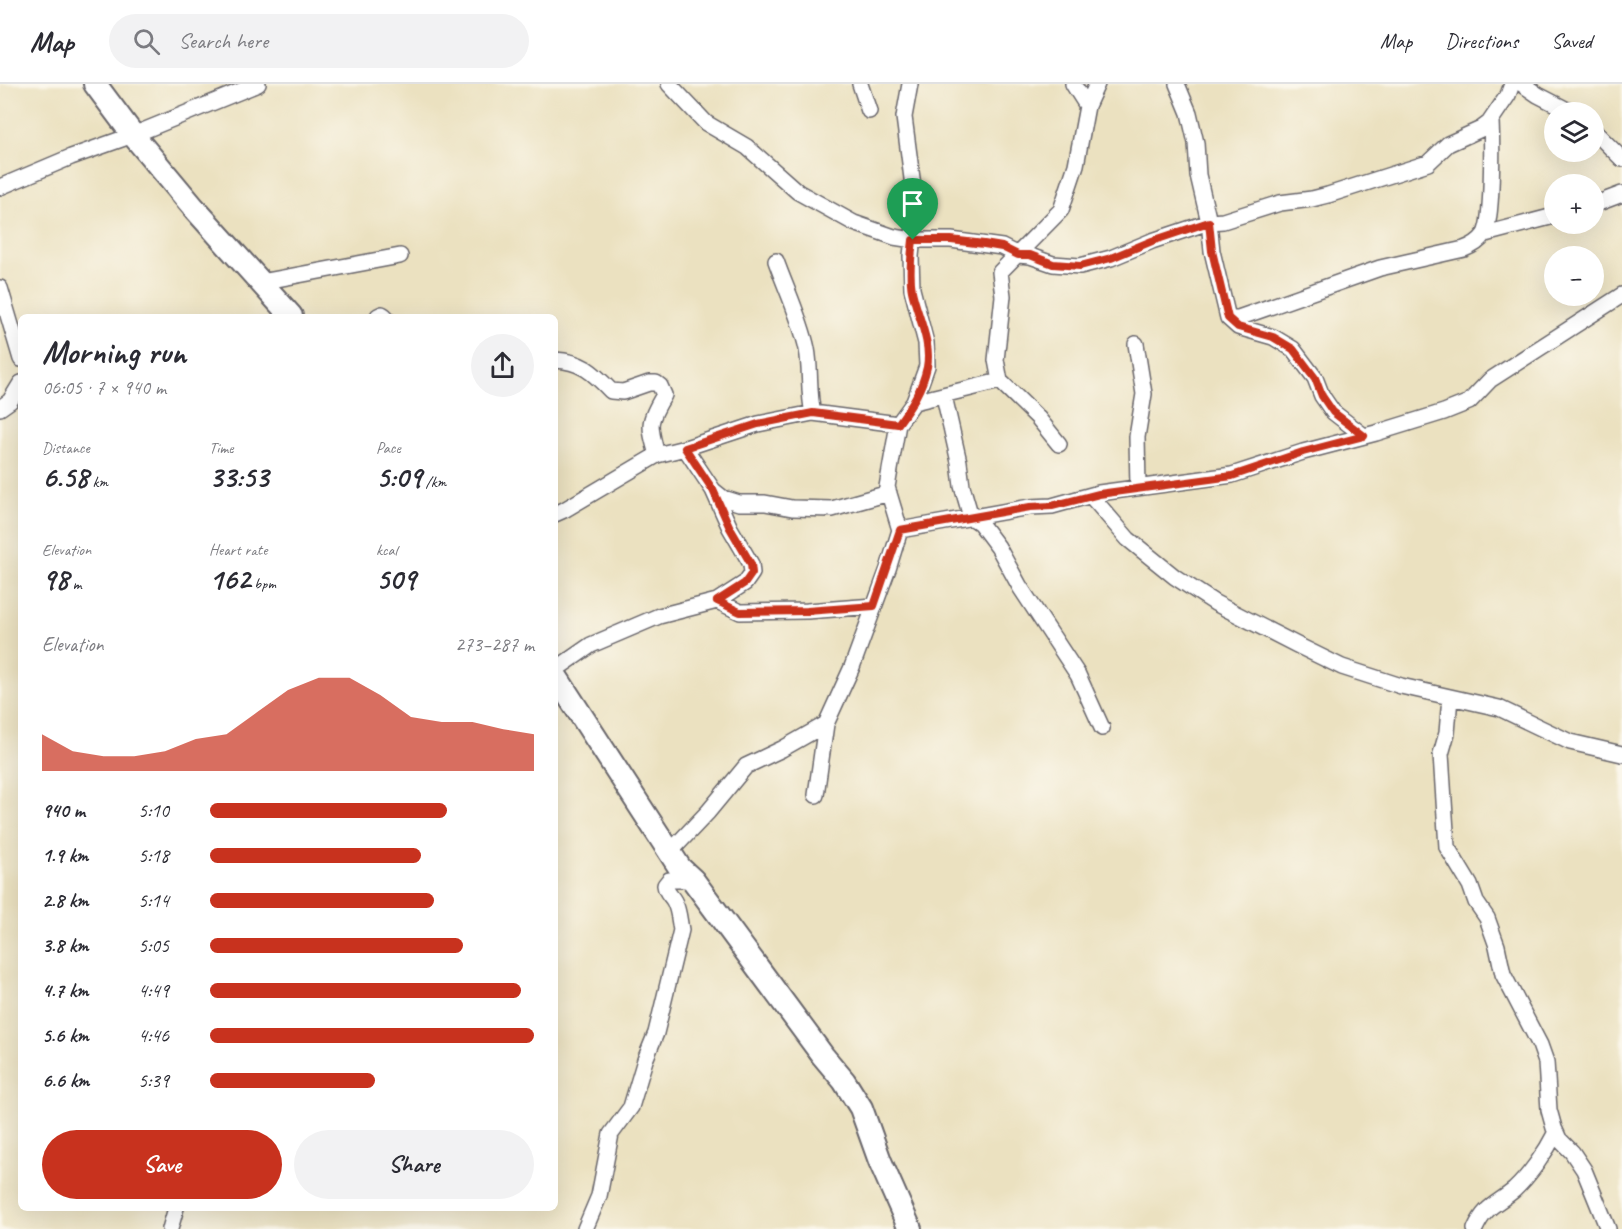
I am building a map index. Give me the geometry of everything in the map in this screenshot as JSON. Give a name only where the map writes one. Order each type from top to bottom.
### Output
[{"type":"street","points":[[95,84],[133,135],[194,208],[289,314]]},
{"type":"street","points":[[0,187],[258,84]]},
{"type":"street","points":[[669,84],[706,123],[747,147],[777,176],[820,206],[854,223],[894,237],[984,244],[1002,247],[1018,255],[1030,255],[1053,264],[1080,266],[1111,258],[1152,241],[1209,222],[1222,221],[1280,203],[1320,197],[1428,163],[1448,144],[1481,129],[1491,121],[1510,89],[1522,84],[1552,102]]},
{"type":"street","points":[[861,84],[869,111]]},
{"type":"street","points":[[816,795],[826,724],[852,667],[900,530],[887,487],[898,424],[914,402],[927,366],[926,343],[912,289],[911,256],[916,209],[904,117],[910,84]]},
{"type":"street","points":[[1073,84],[1087,106]]},
{"type":"street","points":[[1059,444],[1038,418],[1000,381],[996,360],[1003,296],[1000,272],[1061,210],[1076,165],[1087,106],[1097,84]]},
{"type":"street","points":[[1177,84],[1189,113],[1196,143],[1198,175],[1209,222],[1212,251],[1228,318],[1238,327],[1273,337],[1293,349],[1315,378],[1322,396],[1333,412],[1364,436]]},
{"type":"street","points":[[1485,234],[1489,217],[1491,121]]},
{"type":"street","points":[[1604,141],[1622,159]]},
{"type":"street","points":[[1604,201],[1622,194]]},
{"type":"street","points":[[1228,318],[1248,315],[1380,268],[1464,249],[1475,244],[1485,234],[1544,219]]},
{"type":"street","points":[[261,282],[400,256]]},
{"type":"street","points":[[776,261],[807,347],[811,380],[810,401],[813,413]]},
{"type":"street","points":[[0,288],[18,349]]},
{"type":"street","points":[[900,530],[971,516],[1052,506],[1091,495],[1232,476],[1303,452],[1444,412],[1469,402],[1490,381],[1622,295]]},
{"type":"street","points":[[1136,344],[1144,394],[1137,437],[1138,488]]},
{"type":"street","points":[[558,360],[572,361],[595,374],[610,391],[623,392],[649,383],[656,383],[660,386],[664,395],[651,419],[650,427],[657,455]]},
{"type":"street","points":[[914,402],[1000,381]]},
{"type":"street","points":[[0,408],[10,401],[18,388]]},
{"type":"street","points":[[944,396],[962,486],[971,516],[998,547],[1020,587],[1078,675],[1102,728]]},
{"type":"street","points":[[558,513],[657,455],[758,424],[813,413],[898,424]]},
{"type":"street","points":[[558,668],[591,645],[659,616],[717,601],[745,583],[752,573],[751,564],[730,528],[713,490],[685,448]]},
{"type":"street","points":[[713,490],[723,498],[739,502],[765,502],[792,508],[832,509],[889,493]]},
{"type":"street","points":[[1091,495],[1128,539],[1175,577],[1215,603],[1342,667],[1401,686],[1499,708],[1570,742],[1622,754]]},
{"type":"street","points":[[717,601],[740,612],[807,611],[874,606]]},
{"type":"street","points":[[558,680],[680,868],[693,880],[844,1081],[861,1108],[880,1161],[910,1229]]},
{"type":"street","points":[[1450,696],[1447,733],[1441,754],[1445,842],[1470,885],[1476,902],[1487,918],[1497,946],[1503,974],[1540,1045],[1546,1062],[1549,1110],[1556,1132],[1584,1170],[1608,1229]]},
{"type":"street","points":[[670,852],[708,812],[746,766],[826,724]]},
{"type":"street","points":[[585,1229],[599,1196],[611,1134],[631,1107],[656,1033],[681,930],[679,914],[673,900],[665,892],[664,885],[669,880],[693,880]]},
{"type":"street","points":[[1475,1229],[1481,1215],[1491,1205],[1515,1189],[1549,1147],[1556,1132]]},
{"type":"street","points":[[170,1229],[175,1211]]},
{"type":"route","points":[[1209,222],[1212,251],[1228,318],[1238,327],[1273,337],[1293,349],[1315,378],[1322,396],[1333,412],[1364,436],[1303,452],[1232,476],[1099,494],[1052,506],[1030,507],[960,518],[900,530],[874,606],[807,611],[740,612],[717,601],[745,583],[752,573],[751,564],[730,528],[713,490],[685,448],[758,424],[813,413],[898,424],[914,402],[927,366],[926,343],[912,289],[913,240],[951,240],[984,244],[1002,247],[1018,255],[1030,255],[1053,264],[1080,266],[1111,258],[1152,241],[1209,222]]}]
